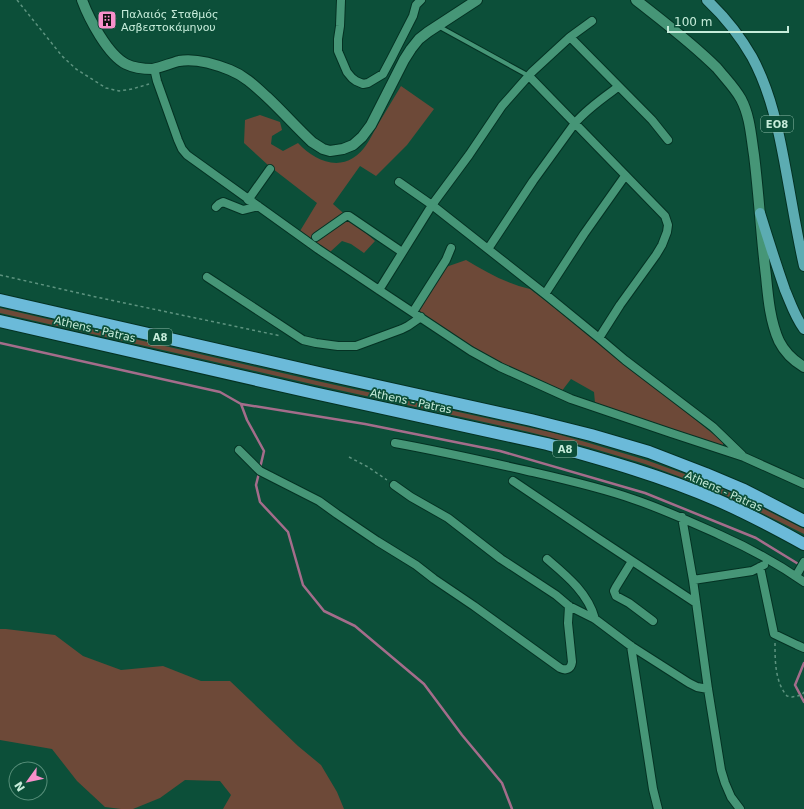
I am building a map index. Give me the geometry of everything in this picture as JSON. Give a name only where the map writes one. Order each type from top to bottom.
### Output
[{"type":"highway","name":"Athens - Patras","points":[[0,300],[591,435],[649,452],[712,476],[744,490],[804,521]]},
{"type":"highway","name":"Athens - Patras","points":[[0,321],[547,444],[592,456],[642,471],[705,495],[735,508],[804,544]]},
{"type":"main road","name":"ΕΟ8","points":[[707,0],[727,20],[745,45],[758,69],[766,90],[779,136],[804,266]]},
{"type":"main road","points":[[760,213],[778,270],[798,322],[804,329]]},
{"type":"street","points":[[82,0],[96,29],[116,56],[125,64],[143,69],[154,68],[187,60],[197,61],[239,74],[252,82],[312,142],[323,149],[330,151],[343,150],[353,145],[362,137],[371,125],[404,60],[419,39],[477,0]]},
{"type":"street","points":[[341,0],[338,51],[347,72],[352,78],[363,84],[368,83],[382,74],[413,16],[416,5],[421,0]]},
{"type":"street","points":[[636,0],[686,39],[708,59],[726,79],[741,100],[749,122],[751,136],[771,316],[779,341],[785,350],[804,366]]},
{"type":"street","points":[[379,290],[432,205],[469,155],[502,106],[529,76],[570,37],[592,21]]},
{"type":"street","points":[[570,37],[652,120],[668,140]]},
{"type":"street","points":[[154,68],[157,81],[178,140],[182,149],[187,155],[318,249],[471,351],[500,367],[565,397],[744,457],[804,484]]},
{"type":"street","points":[[529,76],[665,216],[668,225],[667,232],[656,255],[628,293],[599,338]]},
{"type":"street","points":[[488,249],[575,123],[594,104],[618,87]]},
{"type":"street","points":[[248,200],[270,169]]},
{"type":"street","points":[[545,294],[584,234],[625,176]]},
{"type":"street","points":[[398,182],[432,205],[545,294],[624,360],[713,427],[744,457]]},
{"type":"street","points":[[216,207],[222,202],[243,210],[258,206]]},
{"type":"street","points":[[316,237],[346,216],[349,216],[402,252]]},
{"type":"street","points":[[413,312],[446,260],[451,248]]},
{"type":"street","points":[[207,277],[303,340],[316,344],[356,346],[402,329],[421,317]]},
{"type":"street","points":[[395,443],[478,459],[590,486],[633,499],[682,517],[740,544],[773,562],[804,582]]},
{"type":"street","points":[[239,450],[260,471],[319,501],[377,542],[416,565],[564,670],[571,666],[572,662],[568,624],[569,606]]},
{"type":"street","points":[[513,481],[696,603]]},
{"type":"street","points":[[394,485],[411,497],[448,518],[501,559],[556,595],[569,606],[595,620],[631,646],[689,683],[697,687],[708,689]]},
{"type":"street","points":[[682,517],[693,580],[721,770],[731,797],[740,809]]},
{"type":"street","points":[[547,559],[581,591],[593,611],[595,620]]},
{"type":"street","points":[[632,561],[614,593],[616,596],[629,603],[653,621]]},
{"type":"street","points":[[693,580],[752,571],[773,562]]},
{"type":"street","points":[[796,576],[804,562]]},
{"type":"street","points":[[760,567],[774,634],[804,648]]},
{"type":"street","points":[[631,646],[653,789],[658,809]]},
{"type":"lane","points":[[438,25],[529,76]]},
{"type":"path","points":[[18,0],[62,56],[76,69],[106,88],[119,91],[132,89],[157,81]]},
{"type":"path","points":[[0,275],[281,336]]},
{"type":"path","points":[[349,457],[381,475],[394,485]]},
{"type":"path","points":[[774,634],[775,662],[782,690],[787,696],[792,697],[800,695],[804,692]]},
{"type":"shaded area","points":[[401,86],[434,109],[407,145],[376,176],[360,166],[333,204],[375,241],[364,253],[351,244],[342,241],[330,252],[300,231],[317,203],[268,165],[244,143],[245,120],[260,115],[280,122],[282,130],[272,136],[271,144],[283,151],[298,143],[317,158],[324,161],[338,163],[353,158],[364,148]]},
{"type":"shaded area","points":[[466,260],[505,281],[530,289],[604,346],[723,442],[723,445],[703,441],[595,403],[594,392],[571,379],[561,392],[507,368],[456,338],[418,311],[446,267]]},
{"type":"shaded area","points":[[0,308],[317,381],[550,432],[646,460],[704,481],[804,529],[804,534],[702,485],[645,464],[588,447],[529,432],[0,313]]},
{"type":"shaded area","points":[[0,629],[55,635],[83,656],[121,670],[163,666],[201,681],[230,681],[298,746],[321,765],[337,792],[344,809],[223,809],[231,795],[220,781],[185,780],[160,798],[133,809],[105,807],[77,781],[52,749],[0,740]]},
{"type":"building","name":"Παλαιός Σταθμός Ασβεστοκάμηνου","points":[[102,11],[117,18],[111,29],[97,22]]},
{"type":"waterway","points":[[0,343],[220,392],[241,404],[365,424],[500,451],[645,493],[756,538],[800,565]]},
{"type":"waterway","points":[[241,404],[247,420],[264,451],[260,468]]},
{"type":"waterway","points":[[259,473],[256,485],[260,502],[288,532],[303,585],[324,611],[355,626],[424,684],[462,735],[502,783],[512,809]]},
{"type":"waterway","points":[[804,663],[795,685],[804,702]]},
{"type":"place","name":"Παλαιός Σταθμός Ασβεστοκάμηνου","points":[[107,20]]}]
